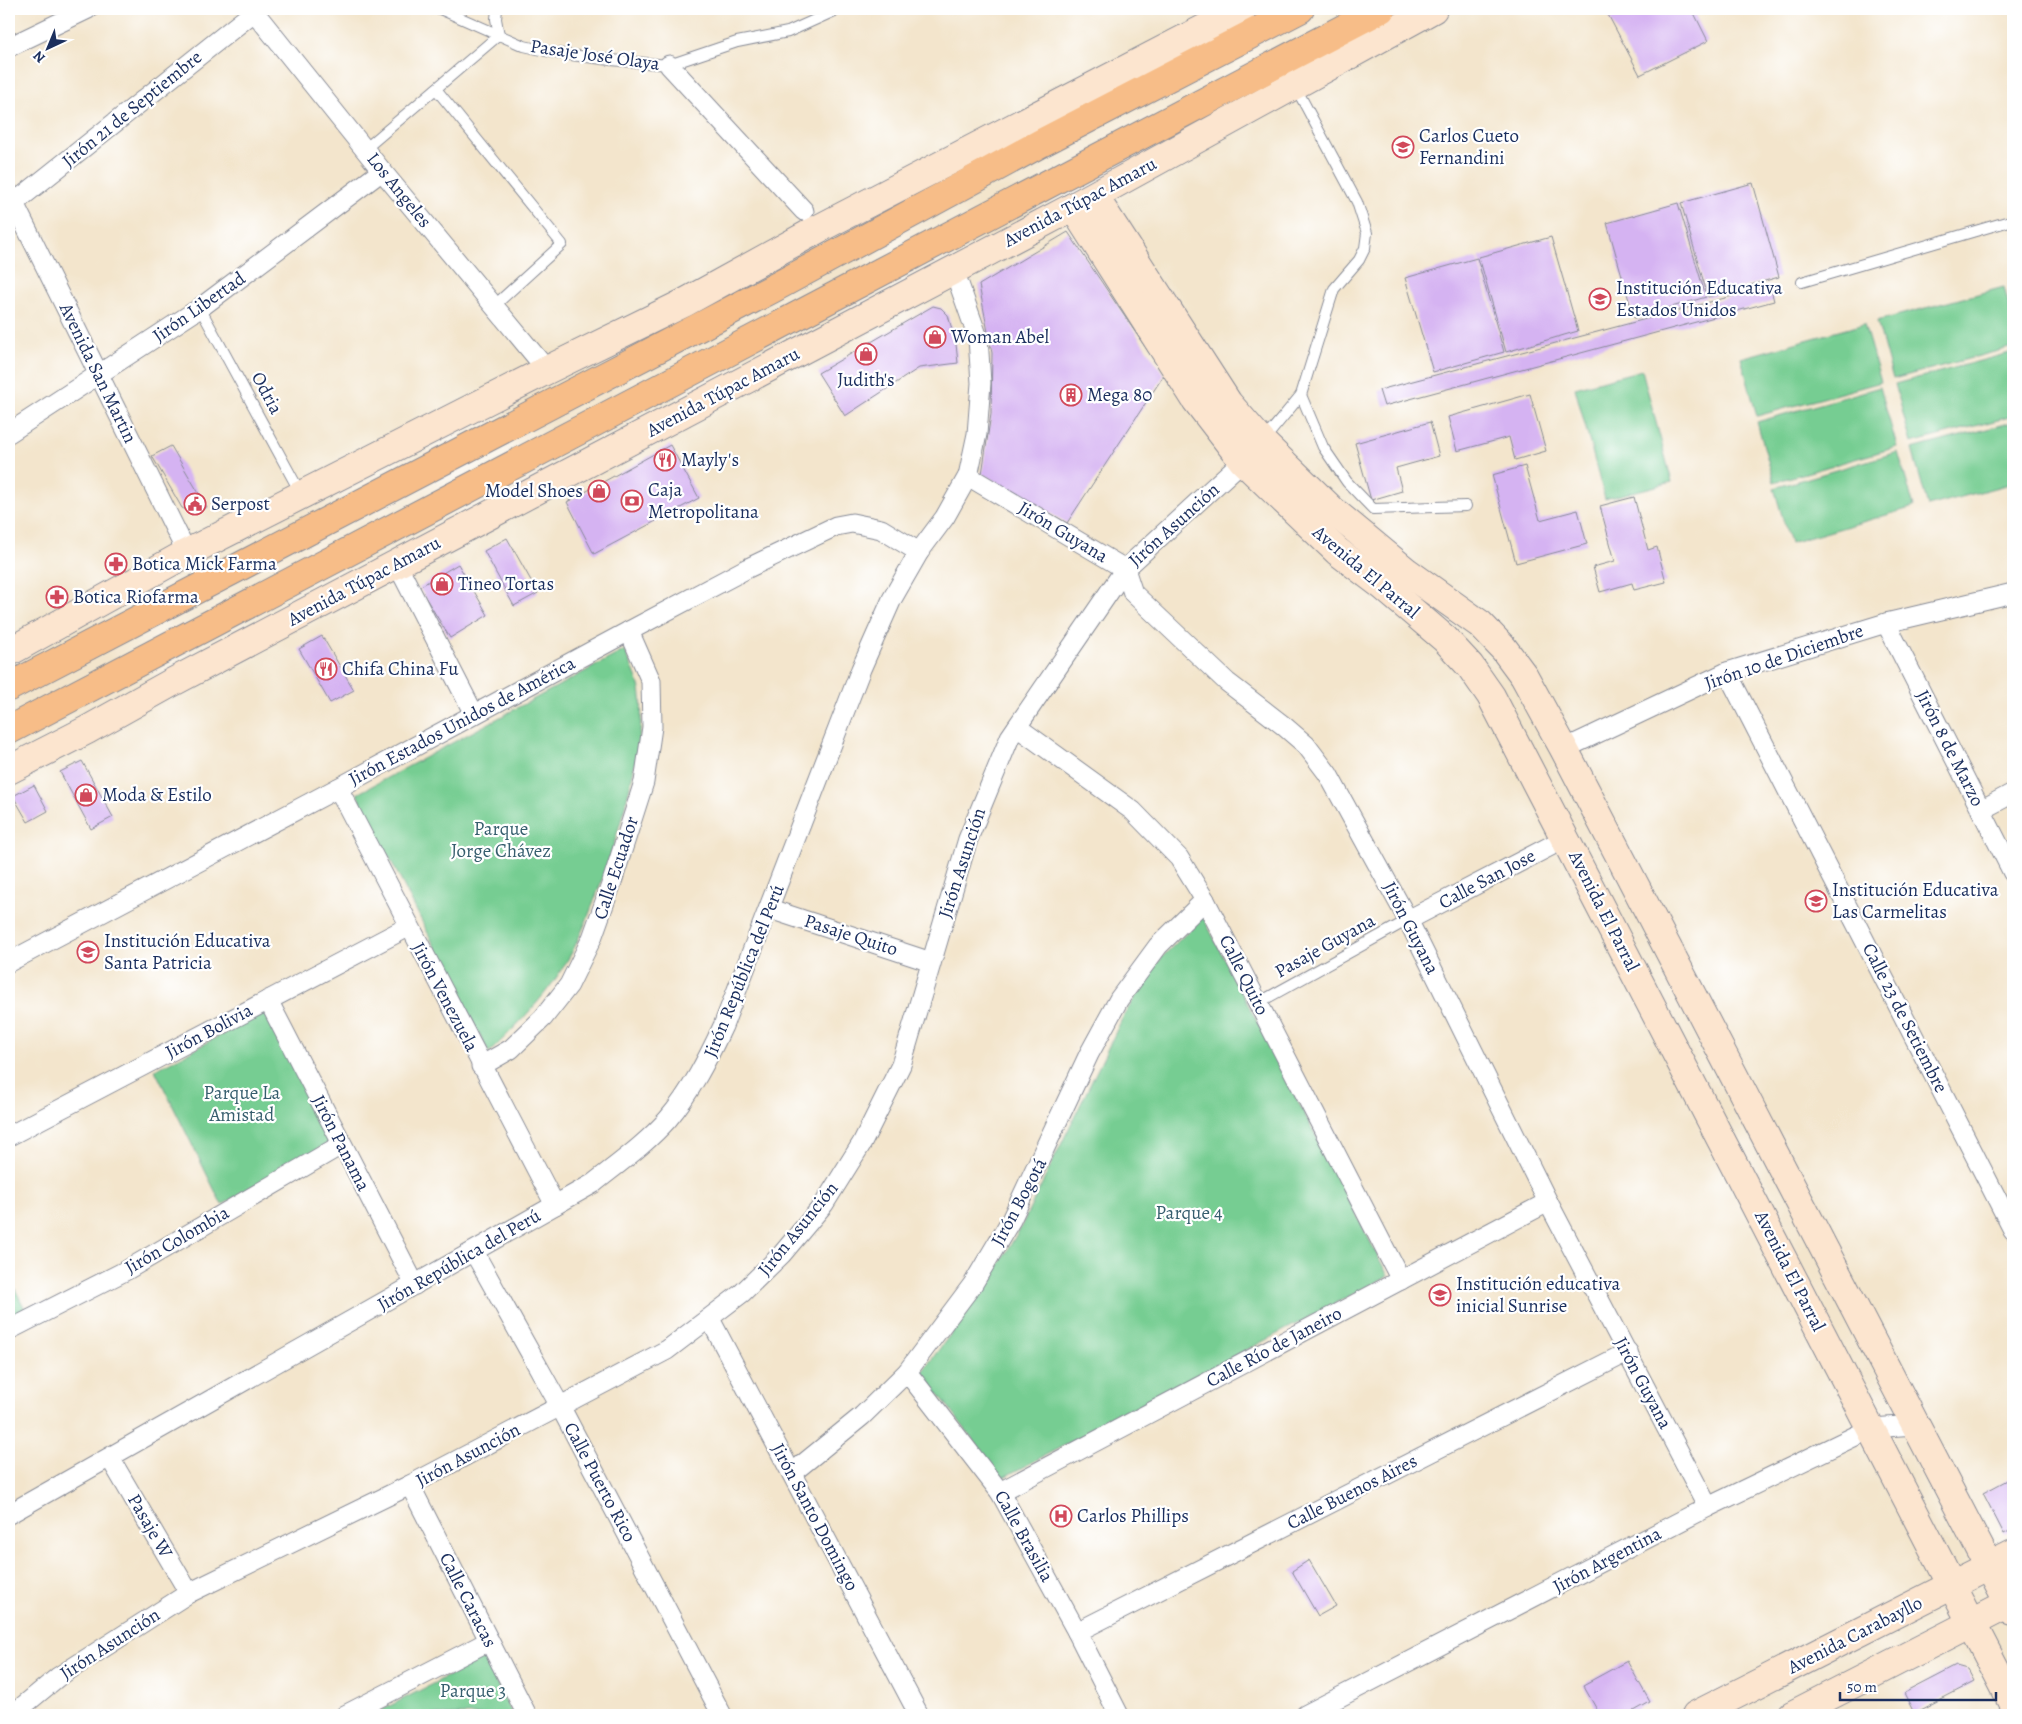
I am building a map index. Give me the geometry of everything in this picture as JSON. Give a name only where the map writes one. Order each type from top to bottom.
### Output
[{"type":"highway","points":[[9,687],[754,298],[1041,143],[1300,9]]},
{"type":"highway","name":"Avenida Túpac Amaru","points":[[9,730],[1380,9]]},
{"type":"main road","points":[[9,652],[187,553],[547,370],[684,303],[820,228],[1242,9]]},
{"type":"main road","name":"Avenida Túpac Amaru","points":[[9,770],[1084,201],[1433,9]]},
{"type":"main road","name":"Avenida El Parral","points":[[1084,201],[1228,403],[1262,442],[1332,510],[1407,572],[1480,624],[1504,649],[1524,676],[1564,749],[1989,1567],[2012,1606]]},
{"type":"main road","name":"Avenida El Parral","points":[[1084,201],[1196,400],[1243,461],[1337,551],[1384,586],[1439,633],[1470,666],[1491,696],[2013,1703]]},
{"type":"main road","name":"Avenida Carabayllo","points":[[1696,1715],[2013,1554]]},
{"type":"main road","points":[[1792,1715],[1821,1709],[1972,1624],[2012,1606]]},
{"type":"street","points":[[9,47],[88,9]]},
{"type":"street","name":"Los Angeles","points":[[253,10],[382,171],[547,370]]},
{"type":"street","name":"Jirón 21 de Septiembre","points":[[11,201],[253,10]]},
{"type":"street","name":"Pasaje José Olaya","points":[[669,65],[804,211]]},
{"type":"street","name":"Jirón Libertad","points":[[9,433],[200,308],[382,171]]},
{"type":"street","name":"Avenida San Martin","points":[[11,201],[100,375],[187,553]]},
{"type":"street","name":"Jirón República del Perú","points":[[9,1514],[474,1252],[594,1182],[632,1153],[668,1119],[709,1057],[770,909],[861,669],[892,599],[919,552],[945,517],[968,476],[977,434],[981,384],[978,338],[954,270]]},
{"type":"street","name":"Jirón Asunción","points":[[12,1715],[58,1677],[189,1593],[410,1485],[667,1350],[742,1293],[782,1254],[824,1204],[862,1143],[901,1065],[968,839],[985,792],[1017,727],[1124,569],[1262,442]]},
{"type":"street","name":"Jirón Guyana","points":[[968,476],[1124,569],[1132,593],[1226,682],[1306,745],[1328,774],[1408,920],[1548,1202],[1708,1507]]},
{"type":"street","name":"Jirón Estados Unidos de América","points":[[9,962],[338,788],[629,630],[748,568],[836,526],[852,522],[881,529],[919,552]]},
{"type":"street","points":[[397,564],[474,714]]},
{"type":"street","name":"Jirón 10 de Diciembre","points":[[1564,749],[1727,672],[1886,623],[2013,593]]},
{"type":"street","name":"Jirón 8 de Marzo","points":[[1886,623],[2013,873]]},
{"type":"street","name":"Calle Ecuador","points":[[481,1066],[511,1049],[543,1018],[569,984],[592,938],[612,882],[644,782],[652,728],[651,681],[629,630]]},
{"type":"street","name":"Calle 23 de Setiembre","points":[[1727,672],[2013,1230]]},
{"type":"street","name":"Calle Quito","points":[[1017,727],[1133,811],[1179,858],[1205,900],[1401,1280]]},
{"type":"street","name":"Jirón Venezuela","points":[[338,788],[408,927],[555,1205]]},
{"type":"street","points":[[1981,810],[2013,792]]},
{"type":"street","name":"Calle San Jose","points":[[1408,920],[1566,838]]},
{"type":"street","name":"Jirón Bogotá","points":[[792,1473],[862,1416],[906,1372],[973,1284],[1011,1220],[1089,1054],[1120,999],[1158,946],[1205,900]]},
{"type":"street","name":"Pasaje Quito","points":[[770,909],[931,962]]},
{"type":"street","name":"Jirón Bolivia","points":[[9,1136],[408,927]]},
{"type":"street","name":"Jirón Panama","points":[[268,1000],[341,1145],[415,1285]]},
{"type":"street","name":"Jirón Colombia","points":[[9,1330],[127,1270],[341,1145]]},
{"type":"street","name":"Calle Río de Janeiro","points":[[1000,1492],[1548,1202]]},
{"type":"street","name":"Calle Puerto Rico","points":[[474,1252],[560,1406],[722,1715]]},
{"type":"street","name":"Jirón Santo Domingo","points":[[710,1319],[919,1715]]},
{"type":"street","name":"Calle Buenos Aires","points":[[1077,1632],[1628,1352]]},
{"type":"street","name":"Calle Brasilia","points":[[906,1372],[1000,1492],[1077,1632],[1119,1715]]},
{"type":"street","name":"Jirón Argentina","points":[[1305,1715],[1708,1507],[1872,1428],[1915,1425]]},
{"type":"street","name":"Pasaje W","points":[[110,1458],[189,1593]]},
{"type":"street","name":"Calle Caracas","points":[[410,1485],[526,1715]]},
{"type":"street","points":[[346,1715],[489,1642]]},
{"type":"lane","name":"Pasaje José Olaya","points":[[440,9],[524,46],[555,53],[669,65]]},
{"type":"lane","points":[[365,149],[500,35],[496,20],[497,9]]},
{"type":"lane","points":[[669,65],[738,42],[788,32],[839,9]]},
{"type":"lane","points":[[1262,442],[1301,395],[1334,289],[1359,260],[1365,248],[1367,233],[1357,202],[1294,85]]},
{"type":"lane","points":[[436,89],[562,244],[494,306]]},
{"type":"lane","points":[[1802,282],[2013,220]]},
{"type":"lane","name":"Odria","points":[[200,308],[302,495]]},
{"type":"lane","points":[[1301,395],[1323,447],[1347,482],[1373,509],[1466,506]]},
{"type":"lane","name":"Pasaje Guyana","points":[[1258,1003],[1408,920]]},
{"type":"green space","points":[[2004,287],[2013,322],[2013,347],[1893,379],[1877,321]]},
{"type":"green space","points":[[1864,324],[1881,382],[1757,416],[1741,358]]},
{"type":"green space","points":[[2013,352],[2013,416],[1911,443],[1895,384]]},
{"type":"green space","points":[[1642,370],[1672,482],[1605,499],[1575,388]]},
{"type":"green space","points":[[1880,387],[1897,447],[1774,482],[1757,422]]},
{"type":"green space","points":[[2013,422],[2013,483],[1928,506],[1912,449]]},
{"type":"green space","points":[[1898,452],[1914,507],[1790,543],[1774,488]]},
{"type":"green space","name":"Parque Jorge Chávez","points":[[625,650],[640,689],[641,715],[638,747],[630,784],[608,862],[582,930],[563,968],[544,995],[489,1053],[357,794]]},
{"type":"green space","name":"Parque 4","points":[[1203,917],[1388,1276],[1002,1478],[922,1372],[984,1290],[1021,1227],[1124,1015],[1162,957]]},
{"type":"green space","name":"Parque La Amistad","points":[[265,1012],[332,1141],[222,1205],[155,1070]]},
{"type":"green space","points":[[9,1277],[28,1315],[9,1324]]},
{"type":"green space","name":"Parque 3","points":[[483,1658],[513,1715],[372,1715]]},
{"type":"building","points":[[1605,9],[1692,9],[1708,41],[1640,75]]},
{"type":"building","points":[[1753,183],[1779,277],[1708,297],[1681,203]]},
{"type":"building","points":[[1678,203],[1706,297],[1634,318],[1607,223]]},
{"type":"building","name":"Mega 80","points":[[1068,232],[1164,375],[1067,523],[982,474],[991,414],[992,353],[979,285]]},
{"type":"building","points":[[1551,237],[1578,331],[1506,352],[1479,257]]},
{"type":"building","points":[[1477,258],[1504,352],[1433,372],[1405,278]]},
{"type":"building","points":[[1770,286],[1774,301],[1384,406],[1379,390]]},
{"type":"building","points":[[933,306],[941,308],[948,315],[956,344],[958,363],[919,368],[845,416],[818,373]]},
{"type":"building","points":[[1530,394],[1546,451],[1515,460],[1509,437],[1457,451],[1448,417]]},
{"type":"building","points":[[1430,422],[1439,456],[1396,468],[1402,491],[1371,500],[1355,443]]},
{"type":"building","points":[[670,445],[699,498],[594,554],[567,502]]},
{"type":"building","points":[[171,446],[207,507],[195,514],[182,508],[152,456]]},
{"type":"building","points":[[1525,466],[1540,520],[1578,510],[1587,544],[1516,563],[1492,475]]},
{"type":"building","points":[[1634,497],[1648,550],[1657,547],[1666,582],[1634,590],[1632,583],[1600,592],[1593,567],[1615,561],[1600,506]]},
{"type":"building","points":[[507,538],[538,593],[514,606],[484,551]]},
{"type":"building","points":[[458,564],[488,615],[450,638],[419,587]]},
{"type":"building","name":"Chifa China Fu","points":[[322,636],[354,690],[330,703],[299,649]]},
{"type":"building","name":"Moda & Estilo","points":[[82,761],[113,817],[91,829],[60,772]]},
{"type":"building","points":[[34,785],[48,811],[28,822],[13,796]]},
{"type":"building","points":[[2013,1477],[2013,1529],[2004,1534],[1983,1493]]},
{"type":"building","points":[[1309,1560],[1336,1606],[1318,1616],[1292,1571]]},
{"type":"building","points":[[1627,1661],[1650,1702],[1627,1715],[1600,1715],[1583,1685]]},
{"type":"building","points":[[1956,1666],[1967,1669],[1974,1682],[1914,1713],[1904,1693]]},
{"type":"place","name":"Carlos Cueto Fernandini","points":[[1403,147]]},
{"type":"place","name":"Institución Educativa Estados Unidos","points":[[1600,299]]},
{"type":"place","name":"Woman Abel","points":[[935,337]]},
{"type":"place","name":"Judith's","points":[[866,354]]},
{"type":"place","name":"Mega 80","points":[[1071,395]]},
{"type":"place","name":"Mayly's","points":[[665,460]]},
{"type":"place","name":"Model Shoes","points":[[599,491]]},
{"type":"place","name":"Caja Metropolitana","points":[[632,501]]},
{"type":"place","name":"Serpost","points":[[195,504]]},
{"type":"place","name":"Botica Mick Farma","points":[[116,564]]},
{"type":"place","name":"Tineo Tortas","points":[[442,584]]},
{"type":"place","name":"Botica Riofarma","points":[[57,597]]},
{"type":"place","name":"Chifa China Fu","points":[[326,669]]},
{"type":"place","name":"Moda & Estilo","points":[[86,795]]},
{"type":"place","name":"Institución Educativa Las Carmelitas","points":[[1816,901]]},
{"type":"place","name":"Institución Educativa Santa Patricia","points":[[88,952]]},
{"type":"place","name":"Institución educativa inicial Sunrise","points":[[1440,1295]]},
{"type":"place","name":"Carlos Phillips","points":[[1061,1516]]}]
